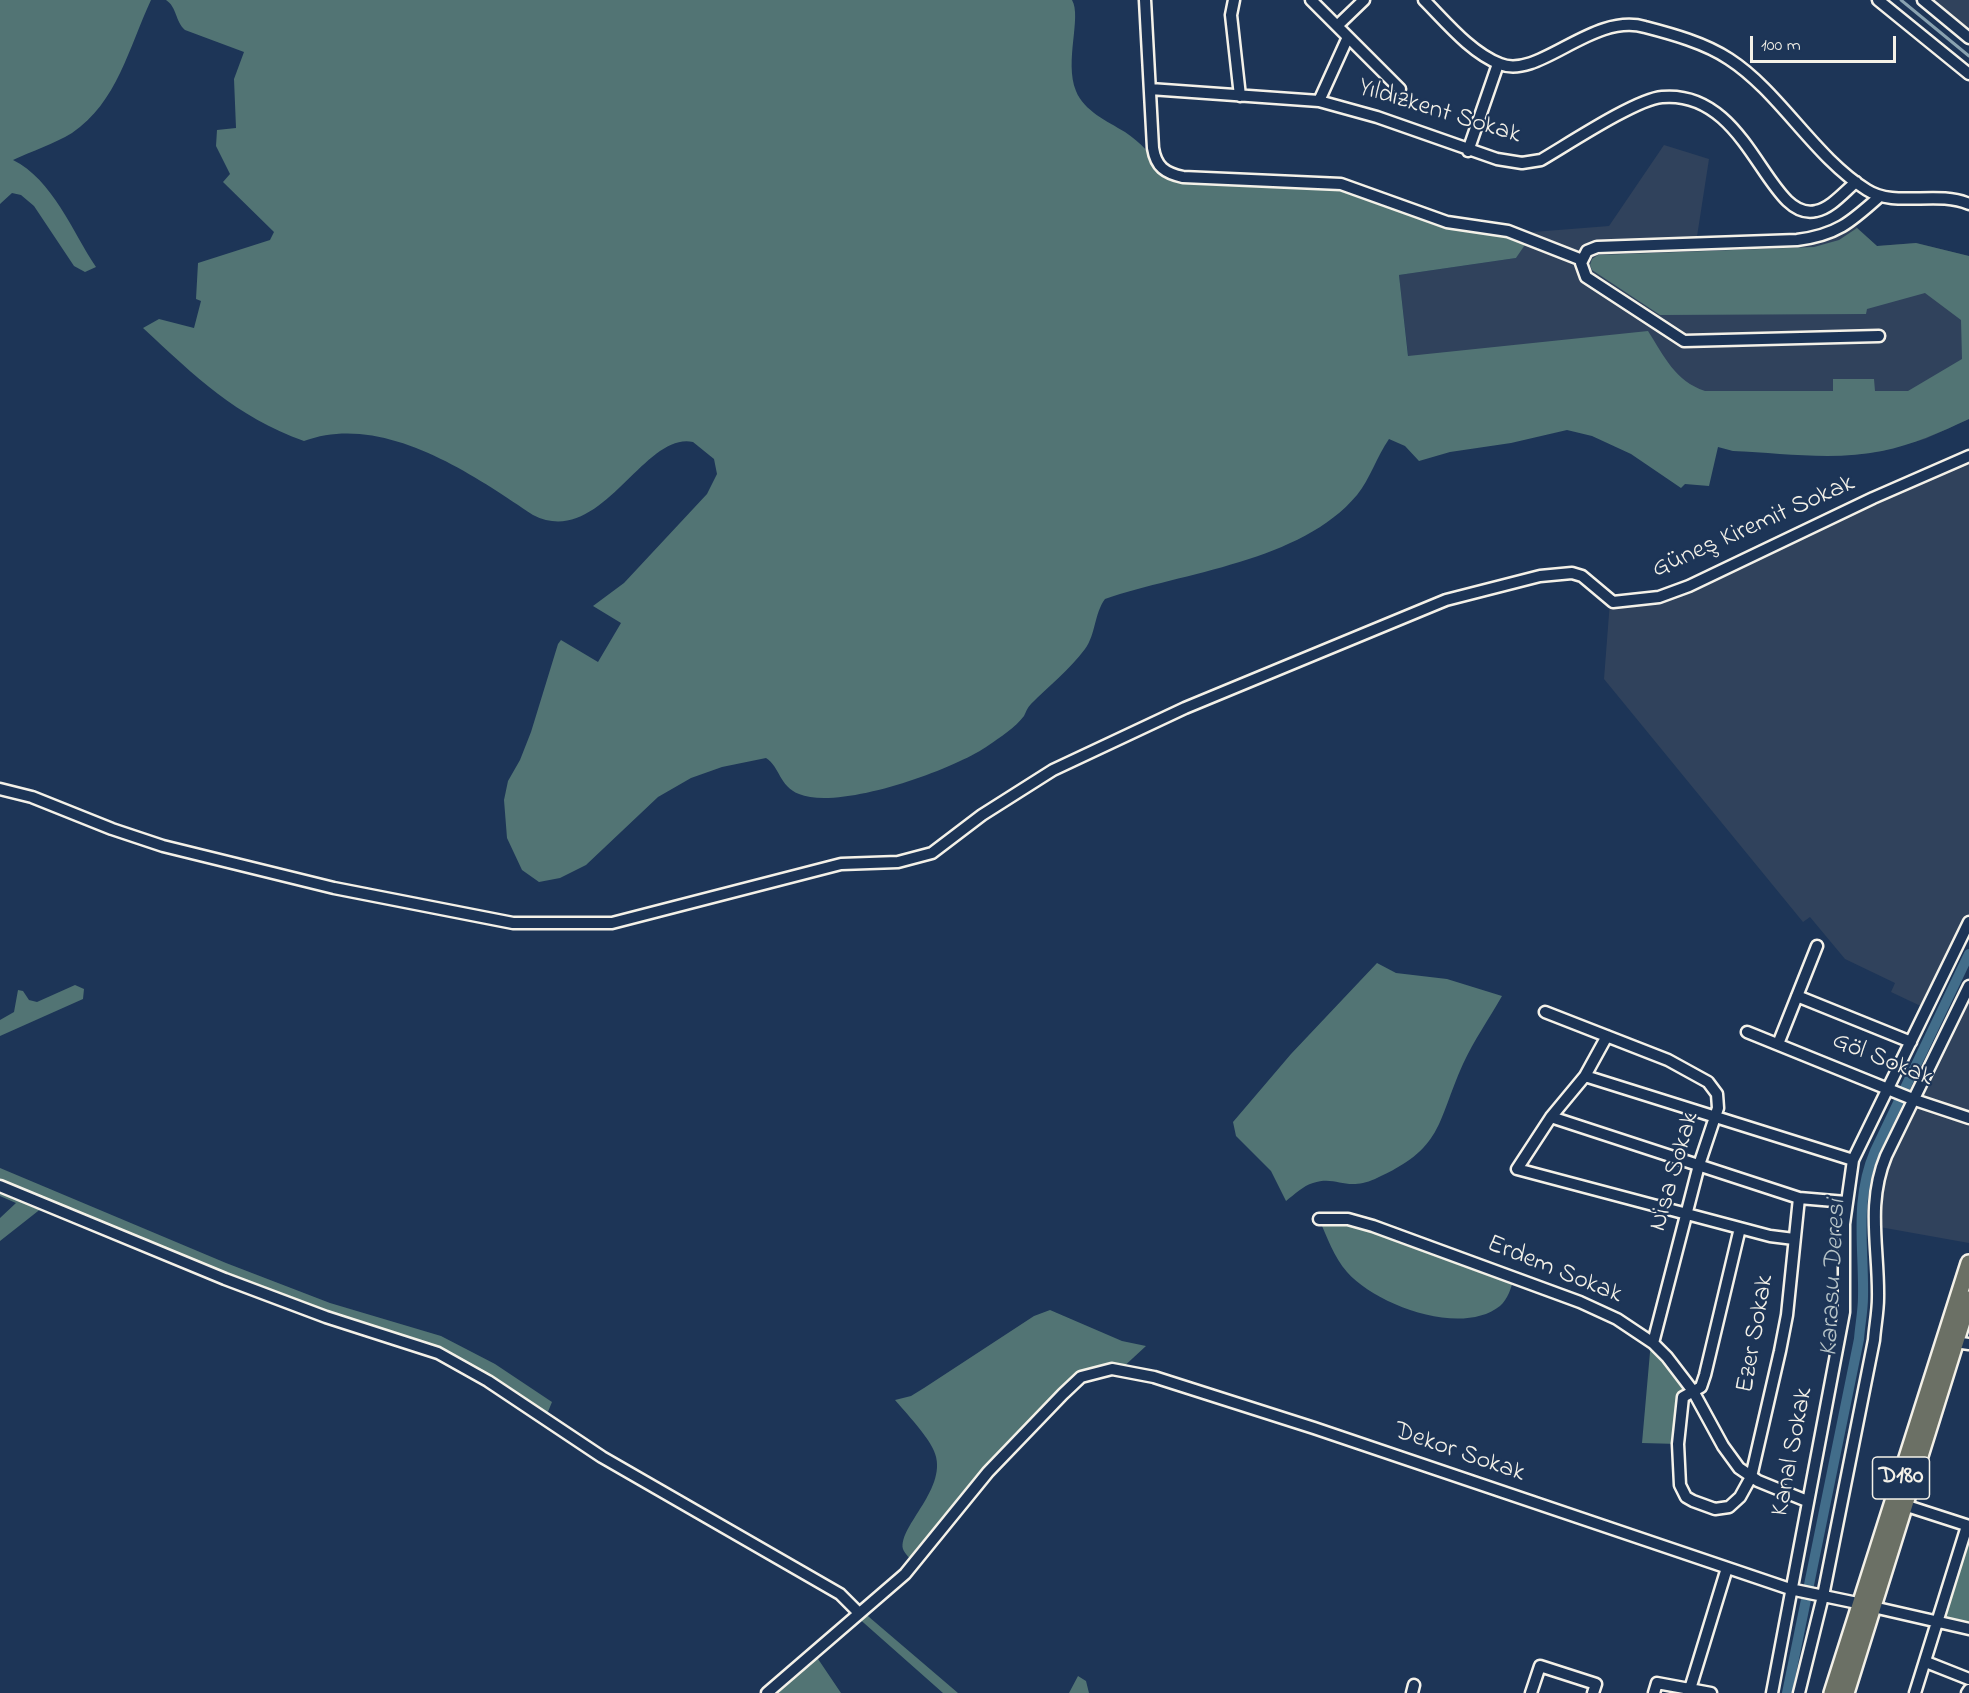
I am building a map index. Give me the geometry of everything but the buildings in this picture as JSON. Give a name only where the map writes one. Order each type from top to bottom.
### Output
[{"type":"highway","name":"D180","points":[[1846,1693],[1868,1605],[1969,1263]]},
{"type":"highway","name":"D180","points":[[1832,1693],[1868,1605],[1962,1343],[1969,1299]]},
{"type":"street","points":[[1144,0],[1154,157],[1164,171],[1171,174],[1341,184],[1447,222],[1519,235],[1582,260]]},
{"type":"street","points":[[1234,0],[1231,15],[1240,96]]},
{"type":"street","points":[[1311,0],[1400,90]]},
{"type":"street","points":[[1337,26],[1364,0]]},
{"type":"street","points":[[1424,0],[1473,47],[1498,64],[1507,66],[1524,65],[1610,26],[1624,24],[1643,26],[1709,48],[1730,59],[1856,182],[1880,196],[1941,196],[1957,198],[1969,204]]},
{"type":"street","points":[[1878,0],[1969,74]]},
{"type":"street","points":[[1923,0],[1969,38]]},
{"type":"street","points":[[1319,101],[1348,37]]},
{"type":"street","points":[[1468,151],[1498,64]]},
{"type":"street","name":"Yıldızkent Sokak","points":[[1150,90],[1319,101],[1377,117],[1468,151],[1509,161],[1532,163],[1639,104],[1652,99],[1672,97],[1695,102],[1719,115],[1747,144],[1776,190],[1795,209],[1810,212],[1825,208],[1856,182]]},
{"type":"street","points":[[1879,336],[1683,341],[1586,277],[1581,268],[1587,251],[1597,247],[1797,240],[1826,235],[1845,226],[1880,196]]},
{"type":"street","name":"Güneş Kiremit Sokak","points":[[0,789],[32,797],[112,829],[164,846],[334,888],[513,923],[612,923],[841,864],[898,862],[932,853],[982,815],[1053,770],[1185,708],[1446,600],[1540,576],[1578,574],[1613,602],[1659,597],[1689,586],[1841,513],[1969,456]]},
{"type":"street","name":"Kanal Sokak","points":[[1772,1693],[1844,1312],[1846,1202],[1853,1160],[1969,922]]},
{"type":"street","points":[[1778,1044],[1817,946]]},
{"type":"street","points":[[1799,1693],[1823,1596],[1874,1340],[1878,1298],[1874,1218],[1876,1184],[1886,1156],[1969,986]]},
{"type":"street","points":[[1797,996],[1911,1042]]},
{"type":"street","name":"Nisa Sokak","points":[[1545,1012],[1668,1060],[1708,1082],[1717,1094],[1715,1117],[1699,1165],[1653,1343]]},
{"type":"street","name":"Göl Sokak","points":[[1747,1032],[1915,1100],[1969,1118]]},
{"type":"street","points":[[1607,1036],[1585,1076],[1551,1117],[1517,1169],[1740,1228],[1794,1239]]},
{"type":"street","points":[[1585,1076],[1853,1160]]},
{"type":"street","points":[[1551,1117],[1799,1198],[1846,1202]]},
{"type":"street","points":[[0,1186],[326,1317],[438,1353],[488,1381],[602,1457],[840,1594],[859,1613],[766,1693]]},
{"type":"street","name":"Ezer Sokak","points":[[1751,1477],[1787,1315],[1799,1198]]},
{"type":"street","name":"Erdem Sokak","points":[[1319,1219],[1340,1218],[1364,1223],[1580,1302],[1617,1319],[1653,1343],[1693,1391],[1732,1460],[1751,1477],[1807,1501]]},
{"type":"street","points":[[1740,1228],[1701,1387],[1683,1396],[1678,1444],[1678,1478],[1686,1497],[1715,1509],[1729,1507],[1740,1497],[1751,1477]]},
{"type":"street","name":"Dekor Sokak","points":[[859,1613],[905,1574],[988,1472],[1056,1401],[1081,1377],[1112,1369],[1154,1377],[1314,1428],[1790,1589],[1969,1629]]},
{"type":"street","points":[[1904,1505],[1968,1526],[1915,1693]]},
{"type":"street","points":[[1690,1689],[1727,1568]]},
{"type":"street","points":[[1926,1662],[1969,1679]]},
{"type":"street","points":[[1531,1693],[1540,1666],[1596,1684],[1593,1693]]},
{"type":"street","points":[[1655,1688],[1690,1689],[1711,1693]]},
{"type":"shaded area","points":[[1923,0],[1969,0],[1969,38]]},
{"type":"shaded area","points":[[1664,145],[1709,159],[1696,243],[1797,240],[1851,222],[1877,246],[1916,243],[1969,256],[1969,419],[1925,439],[1882,451],[1853,455],[1733,451],[1680,433],[1416,425],[1399,275],[1516,258],[1533,232],[1609,226]]},
{"type":"shaded area","points":[[1969,456],[1969,922],[1927,1009],[1891,992],[1895,983],[1845,959],[1810,917],[1803,922],[1604,679],[1610,601],[1659,597]]},
{"type":"shaded area","points":[[1969,986],[1969,1243],[1874,1226],[1877,1184]]},
{"type":"green space","points":[[0,0],[151,0],[120,73],[100,106],[72,133],[13,160],[27,169],[51,193],[96,267],[85,272],[74,266],[34,206],[21,195],[12,193],[0,204]]},
{"type":"green space","points":[[166,0],[1072,0],[1075,17],[1072,67],[1076,91],[1084,104],[1136,140],[1164,171],[1332,182],[1435,218],[1529,239],[1516,258],[1399,275],[1408,356],[1648,331],[1671,367],[1686,381],[1705,391],[1833,391],[1833,379],[1874,379],[1875,391],[1908,391],[1962,359],[1961,320],[1925,293],[1867,309],[1866,314],[1660,315],[1592,270],[1590,265],[1592,259],[1598,255],[1814,247],[1839,240],[1857,228],[1877,246],[1916,243],[1969,256],[1969,419],[1915,442],[1864,454],[1808,456],[1733,451],[1718,447],[1709,486],[1685,484],[1681,488],[1631,454],[1592,436],[1567,430],[1511,443],[1450,452],[1419,461],[1405,446],[1389,439],[1357,495],[1333,518],[1305,536],[1240,562],[1105,599],[1089,643],[1079,657],[1031,704],[1017,724],[972,755],[950,766],[896,785],[841,797],[817,798],[792,791],[766,758],[722,767],[691,778],[658,797],[586,865],[560,878],[539,882],[522,870],[507,838],[504,800],[508,781],[520,760],[531,732],[558,644],[561,640],[598,662],[621,623],[593,606],[624,583],[707,494],[717,474],[714,459],[693,442],[675,443],[656,454],[600,504],[580,517],[557,521],[533,515],[454,465],[424,451],[394,441],[364,434],[334,434],[304,441],[257,420],[217,394],[199,379],[143,328],[159,319],[194,328],[201,301],[196,299],[198,263],[270,240],[274,232],[223,182],[230,174],[216,146],[217,130],[236,128],[234,79],[244,52],[185,30],[172,6]]},
{"type":"green space","points":[[1377,963],[1396,973],[1447,979],[1502,996],[1467,1055],[1441,1119],[1426,1145],[1397,1168],[1365,1183],[1321,1181],[1302,1188],[1286,1201],[1271,1171],[1236,1136],[1233,1122],[1291,1054]]},
{"type":"green space","points":[[75,985],[84,989],[83,999],[0,1036],[0,1020],[14,1012],[18,990],[23,991],[29,1000],[37,1002]]},
{"type":"green space","points":[[0,1168],[226,1263],[330,1303],[441,1336],[495,1364],[552,1402],[545,1419],[461,1365],[363,1329],[47,1204],[0,1241],[0,1218],[16,1203],[0,1196]]},
{"type":"green space","points":[[1340,1218],[1514,1278],[1509,1293],[1500,1306],[1483,1315],[1464,1318],[1442,1318],[1398,1305],[1360,1284],[1338,1260],[1319,1219]]},
{"type":"green space","points":[[1050,1310],[1122,1341],[1146,1346],[1120,1370],[1095,1372],[1063,1394],[914,1564],[903,1549],[904,1540],[930,1492],[937,1465],[934,1451],[927,1439],[895,1400],[911,1396],[1034,1316]]},
{"type":"green space","points":[[1651,1341],[1693,1391],[1683,1397],[1678,1444],[1642,1443]]},
{"type":"green space","points":[[1969,1526],[1969,1629],[1938,1622]]},
{"type":"green space","points":[[862,1611],[958,1693],[943,1693],[856,1616]]},
{"type":"green space","points":[[814,1653],[841,1693],[767,1693]]},
{"type":"green space","points":[[1078,1676],[1086,1681],[1089,1693],[1069,1693]]},
{"type":"waterway","points":[[1901,0],[1969,56]]},
{"type":"waterway","name":"Karasu Deresi","points":[[1787,1693],[1859,1339],[1863,1308],[1862,1205],[1868,1169],[1969,954]]}]
